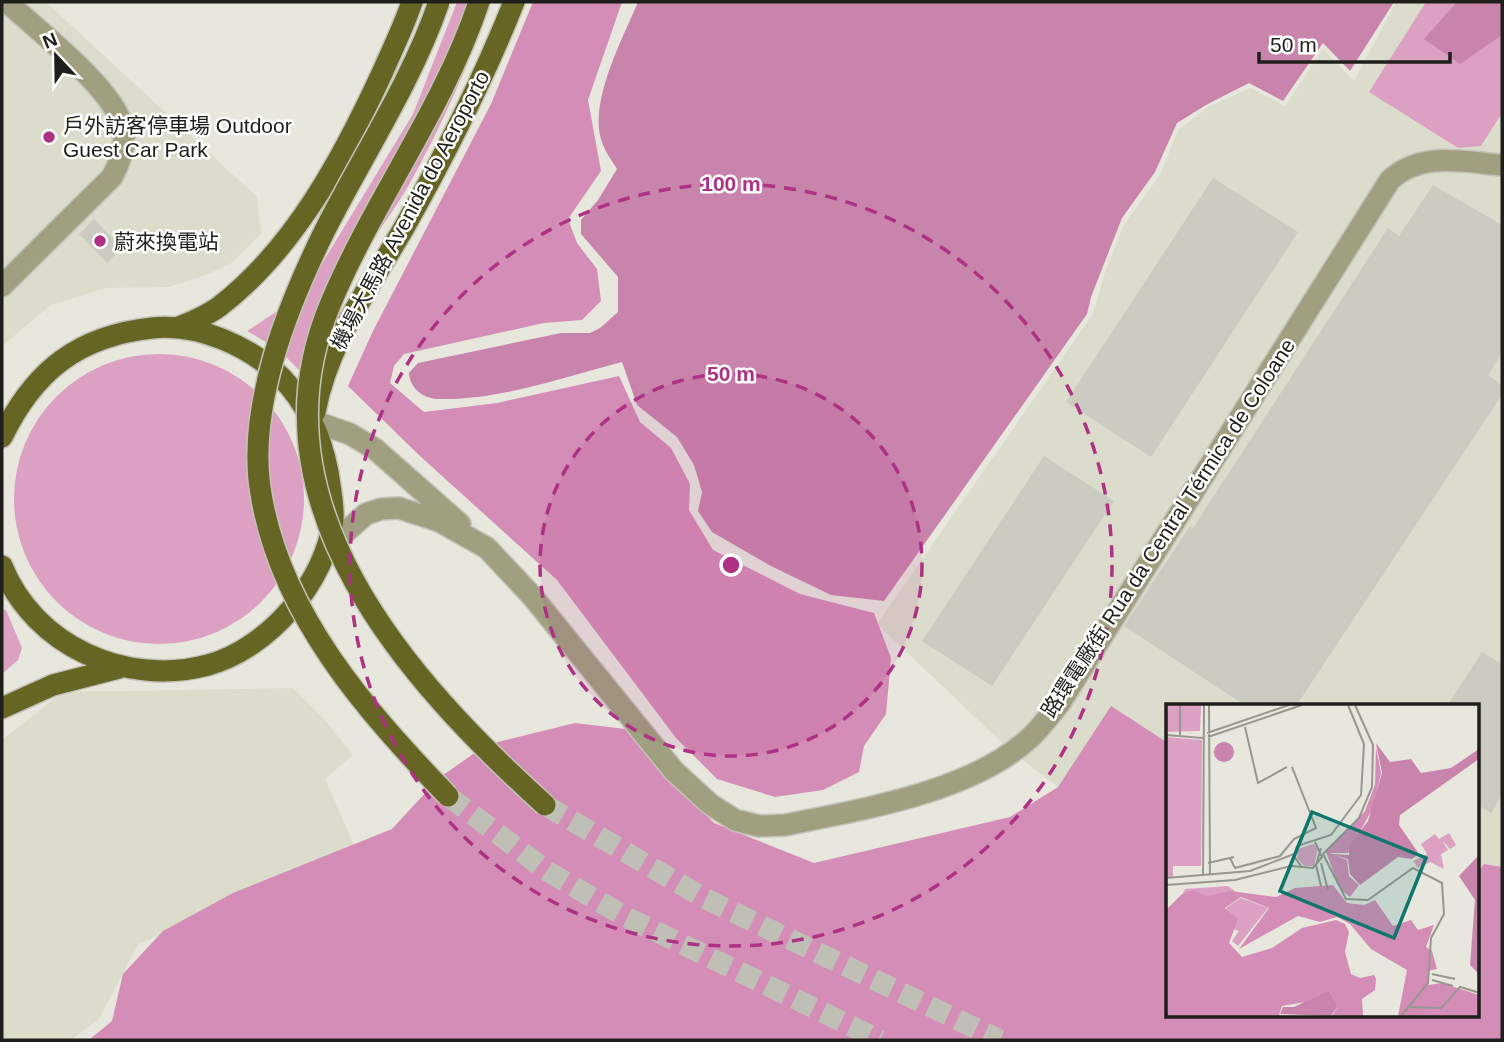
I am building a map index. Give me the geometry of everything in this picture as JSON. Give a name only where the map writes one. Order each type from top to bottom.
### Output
[{"type":"main road","points":[[177,328],[218,308],[250,280],[293,228],[328,178],[371,96],[412,2]]},
{"type":"main road","points":[[439,2],[402,91],[326,229],[305,275],[278,343],[267,385],[259,444],[260,492],[268,529],[289,584],[317,639],[392,737],[448,796]]},
{"type":"main road","points":[[479,2],[470,31],[435,104],[401,170],[366,229],[328,307],[312,368],[306,421],[308,454],[339,554],[397,648],[501,765],[545,805]]},
{"type":"main road","name":"機場大馬路 Avenida do Aeroporto","points":[[313,421],[320,383],[338,340],[434,175],[487,69],[514,2]]},
{"type":"main road","points":[[2,437],[19,402],[55,364],[101,338],[153,328],[177,328],[235,345],[258,357],[292,389],[313,421],[331,489],[333,518],[326,549],[309,585],[269,631],[232,655],[209,664],[181,669],[124,667],[98,660],[44,626],[18,597],[2,566]]},
{"type":"main road","points":[[2,708],[53,685],[124,667]]},
{"type":"street","points":[[2,286],[111,177],[120,162],[124,144],[122,125],[103,92],[7,2]]},
{"type":"street","name":"路環電廠街 Rua da Central Térmica de Coloane","points":[[326,549],[366,514],[399,508],[439,521],[487,548],[532,596],[674,771],[710,804],[735,820],[759,826],[785,825],[942,786],[983,770],[1012,752],[1033,735],[1059,703],[1390,180],[1403,168],[1433,160],[1502,165]]},
{"type":"street","points":[[313,421],[350,434],[374,449],[487,548]]},
{"type":"shaded area","points":[[2,2],[46,2],[257,197],[261,234],[230,264],[203,276],[169,287],[106,288],[51,305],[2,346]]},
{"type":"shaded area","points":[[457,2],[491,2],[474,48],[422,161],[396,206],[334,298],[309,346],[301,372],[278,349],[247,331],[285,306],[315,275],[413,114]]},
{"type":"shaded area","points":[[533,2],[622,2],[588,100],[601,171],[568,219],[577,243],[597,269],[601,301],[582,320],[544,323],[404,354],[394,366],[390,383],[424,412],[497,403],[619,376],[640,422],[671,448],[690,484],[689,510],[713,550],[800,594],[874,613],[891,658],[886,714],[864,746],[859,772],[823,790],[775,797],[717,779],[676,738],[557,580],[420,456],[348,386],[373,331],[491,104]]},
{"type":"shaded area","points":[[638,2],[1394,2],[1350,71],[1323,43],[1283,101],[1249,83],[1177,123],[1155,172],[1122,218],[1087,314],[884,601],[831,595],[771,566],[712,532],[698,511],[702,492],[694,465],[677,437],[637,405],[622,362],[531,387],[461,399],[427,397],[412,383],[409,373],[418,363],[561,333],[590,333],[618,312],[618,277],[581,234],[581,220],[598,200],[617,169],[603,145],[599,129],[599,111],[608,72]]},
{"type":"shaded area","points":[[1396,2],[1502,2],[1502,867],[1484,864],[1480,869],[1480,704],[1166,704],[1166,742],[1111,707],[1058,787],[1012,752],[877,624],[1093,314],[1105,272],[1123,226],[1160,175],[1178,130],[1208,107],[1250,88],[1285,106],[1323,49],[1354,81]]},
{"type":"shaded area","points":[[1426,2],[1502,2],[1502,113],[1481,146],[1458,148],[1369,92]]},
{"type":"shaded area","points":[[1457,2],[1502,2],[1502,35],[1460,64],[1424,39]]},
{"type":"shaded area","points":[[159,354],[201,360],[227,371],[251,387],[271,407],[287,431],[298,457],[304,499],[298,541],[287,567],[271,591],[251,611],[227,627],[201,638],[159,644],[117,638],[91,627],[67,611],[47,591],[31,567],[20,541],[14,499],[20,457],[31,431],[47,407],[67,387],[91,371],[117,360]]},
{"type":"shaded area","points":[[2,609],[6,610],[22,648],[18,660],[2,674]]},
{"type":"shaded area","points":[[293,688],[325,720],[353,755],[325,779],[358,854],[138,944],[99,1019],[71,1040],[2,1040],[2,740],[63,692]]},
{"type":"shaded area","points":[[1111,706],[1166,742],[1166,1018],[1480,1018],[1480,869],[1484,864],[1502,867],[1502,1040],[89,1040],[112,1021],[123,974],[163,931],[233,893],[392,829],[439,778],[486,745],[575,723],[634,730],[658,765],[714,823],[814,863],[1010,817],[1058,787]]},
{"type":"building","points":[[1213,178],[1298,232],[1151,457],[1066,402]]},
{"type":"building","points":[[1433,185],[1502,225],[1502,353],[1488,375],[1502,385],[1502,395],[1297,704],[1243,704],[1124,626],[1190,526],[1193,528],[1388,228],[1399,236]]},
{"type":"building","name":"蔚來換電站","points":[[94,219],[122,248],[107,263],[79,234]]},
{"type":"building","points":[[1044,456],[1114,501],[992,686],[922,641]]},
{"type":"building","points":[[1482,652],[1502,664],[1502,795],[1491,813],[1480,806],[1480,704],[1448,704]]},
{"type":"tunnel","points":[[448,796],[547,871],[626,917],[880,1040]]},
{"type":"tunnel","points":[[545,805],[704,898],[1000,1040]]},
{"type":"place","name":"戶外訪客停車場 Outdoor Guest Car Park","points":[[49,137]]},
{"type":"place","name":"蔚來換電站","points":[[100,241]]}]
